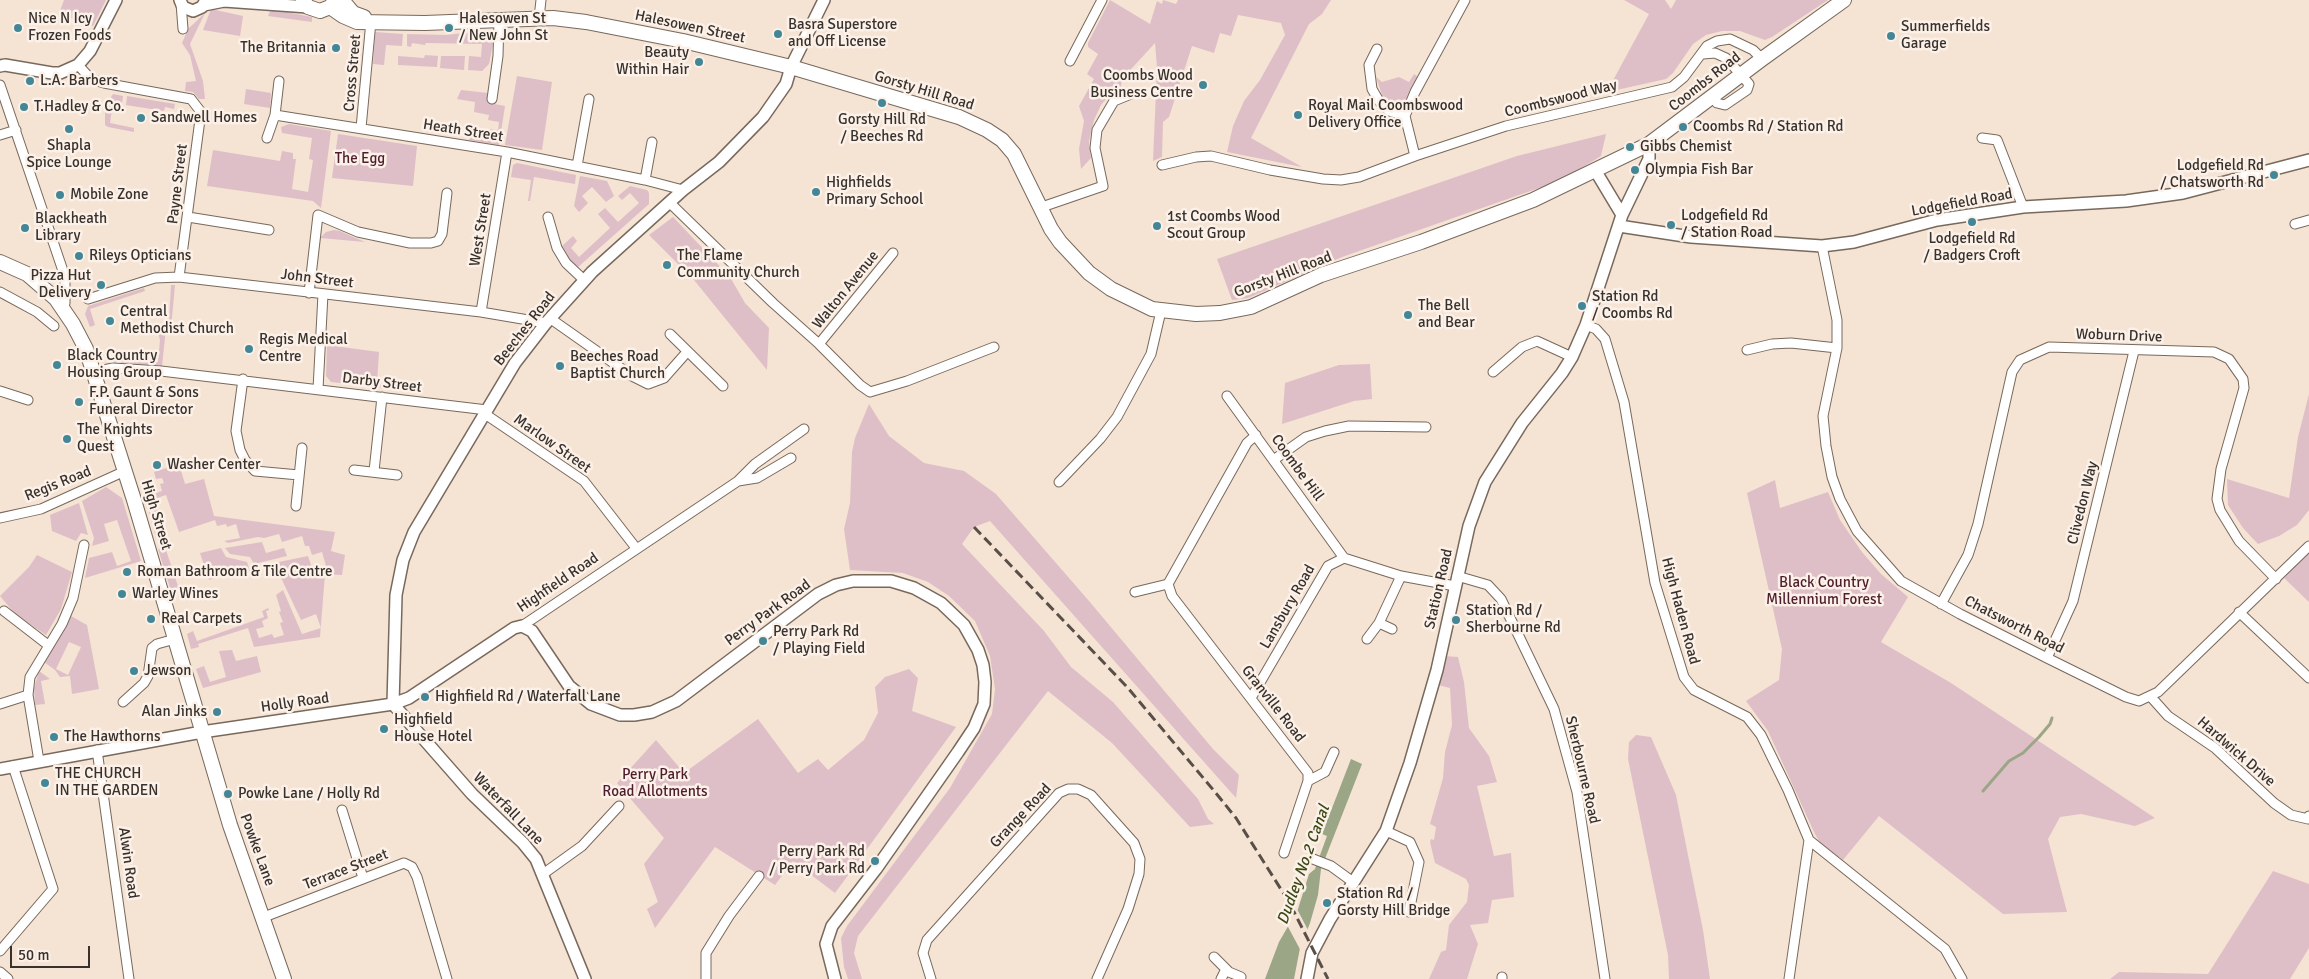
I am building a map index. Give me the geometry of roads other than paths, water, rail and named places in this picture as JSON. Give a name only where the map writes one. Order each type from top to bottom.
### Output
[{"type":"main road","name":"Coombs Road","points":[[1649,144],[1844,0]]},
{"type":"main road","name":"Halesowen Street","points":[[336,2],[353,13],[371,21],[425,24],[539,18],[586,22],[683,41],[791,67]]},
{"type":"main road","points":[[305,3],[320,10],[336,2]]},
{"type":"main road","name":"Gorsty Hill Road","points":[[791,67],[959,117],[988,130],[1002,140],[1014,154],[1039,208],[1060,242],[1089,273],[1109,288],[1130,300],[1161,311],[1211,314],[1251,307],[1321,275],[1421,242],[1533,200],[1649,144]]},
{"type":"main road","points":[[0,262],[26,274],[56,299],[63,312]]},
{"type":"main road","points":[[0,272],[13,276],[33,287],[63,312]]},
{"type":"main road","name":"High Street","points":[[63,312],[80,335],[94,372],[126,471],[202,732]]},
{"type":"main road","name":"Powke Lane","points":[[202,732],[230,824],[264,917],[284,979]]},
{"type":"street","points":[[0,66],[5,65],[52,74],[78,65],[90,51],[116,0]]},
{"type":"street","points":[[180,2],[188,10],[202,5],[232,0],[305,3]]},
{"type":"street","points":[[539,18],[541,0]]},
{"type":"street","name":"Beeches Road","points":[[393,704],[396,596],[403,560],[414,532],[515,363],[584,280],[683,190],[719,162],[763,117],[786,84],[791,67],[824,0]]},
{"type":"street","points":[[1070,61],[1102,0]]},
{"type":"street","points":[[1415,156],[1404,116],[1465,0]]},
{"type":"street","points":[[180,2],[183,29],[202,5]]},
{"type":"street","points":[[492,99],[498,56],[499,20]]},
{"type":"street","name":"Cross Street","points":[[362,128],[371,21]]},
{"type":"street","name":"Coombswood Way","points":[[1162,165],[1196,157],[1211,156],[1302,176],[1341,180],[1359,177],[1506,126],[1672,86],[1684,77],[1703,54],[1707,46],[1717,41],[1730,39],[1753,50],[1762,59]]},
{"type":"street","points":[[1377,49],[1370,65],[1372,89],[1379,100],[1390,111],[1404,116]]},
{"type":"street","points":[[1703,54],[1715,53],[1726,58],[1742,74]]},
{"type":"street","name":"Payne Street","points":[[78,65],[91,78],[104,83],[191,99],[201,112],[180,277]]},
{"type":"street","points":[[268,138],[275,115],[279,81]]},
{"type":"street","points":[[0,85],[65,281],[63,312]]},
{"type":"street","points":[[1039,208],[1103,186],[1095,148],[1097,130],[1114,101],[1131,94]]},
{"type":"street","points":[[577,166],[589,99]]},
{"type":"street","name":"Heath Street","points":[[275,115],[507,152],[645,180],[683,190]]},
{"type":"street","points":[[0,135],[16,130]]},
{"type":"street","points":[[1982,138],[1997,140],[2022,207]]},
{"type":"street","points":[[645,180],[652,142]]},
{"type":"street","points":[[1620,221],[1649,159],[1649,144]]},
{"type":"street","name":"West Street","points":[[482,312],[507,152]]},
{"type":"street","name":"Lodgefield Road","points":[[1620,221],[1691,237],[1822,246],[1854,242],[1937,220],[2022,207],[2126,201],[2183,193],[2309,160]]},
{"type":"street","points":[[1595,170],[1620,221]]},
{"type":"street","points":[[309,293],[318,214],[358,232],[410,243],[431,243],[438,241],[442,234],[447,193]]},
{"type":"street","points":[[670,203],[773,303],[819,344],[860,385],[870,392],[907,381],[994,347]]},
{"type":"street","points":[[188,217],[269,230]]},
{"type":"street","points":[[548,217],[557,248],[566,263],[584,280]]},
{"type":"street","name":"Station Road","points":[[1307,979],[1312,953],[1330,919],[1386,831],[1425,716],[1469,526],[1485,482],[1522,423],[1562,373],[1572,357],[1586,325],[1620,221]]},
{"type":"street","points":[[2295,224],[2308,223]]},
{"type":"street","name":"Chatsworth Road","points":[[1822,246],[1837,320],[1837,348],[1823,416],[1826,446],[1832,477],[1840,499],[1857,531],[1901,581],[1941,604],[2126,697],[2139,701],[2151,697]]},
{"type":"street","name":"Walton Avenue","points":[[819,344],[893,253]]},
{"type":"street","name":"John Street","points":[[88,300],[155,278],[180,277],[548,321]]},
{"type":"street","points":[[0,292],[37,312],[54,326]]},
{"type":"street","points":[[318,389],[324,294]]},
{"type":"street","points":[[1059,482],[1100,439],[1117,417],[1151,354],[1161,311]]},
{"type":"street","points":[[548,321],[632,376],[648,384],[664,378],[687,352]]},
{"type":"street","name":"High Haden Road","points":[[1586,325],[1596,329],[1605,339],[1624,402],[1655,583],[1684,677],[1694,690],[1747,717],[1761,735],[1788,790],[1809,840],[1945,949],[1962,979]]},
{"type":"street","points":[[670,334],[724,386]]},
{"type":"street","points":[[1494,372],[1522,347],[1537,341],[1572,357]]},
{"type":"street","points":[[1747,350],[1772,344],[1791,343],[1837,348]]},
{"type":"street","name":"Woburn Drive","points":[[1941,604],[1968,555],[1978,524],[2012,372],[2020,360],[2049,347],[2214,352],[2229,359],[2243,379],[2244,388],[2221,469],[2217,499],[2220,510],[2239,540],[2276,579]]},
{"type":"street","name":"Clivedon Way","points":[[2047,658],[2073,601],[2134,351]]},
{"type":"street","name":"Darby Street","points":[[94,372],[113,368],[161,371],[382,397],[486,412]]},
{"type":"street","points":[[242,380],[236,431],[240,450],[245,460],[255,471],[299,476]]},
{"type":"street","points":[[0,390],[28,400]]},
{"type":"street","name":"Coombe Hill","points":[[1227,396],[1275,459],[1344,558]]},
{"type":"street","points":[[374,471],[382,397]]},
{"type":"street","name":"Marlow Street","points":[[486,412],[584,480],[636,548]]},
{"type":"street","points":[[1275,459],[1306,437],[1325,431],[1350,426],[1426,427]]},
{"type":"street","points":[[738,481],[755,464],[804,429]]},
{"type":"street","points":[[1135,592],[1168,584],[1247,443],[1256,435]]},
{"type":"street","points":[[296,506],[302,448]]},
{"type":"street","points":[[738,481],[758,478],[792,458]]},
{"type":"street","points":[[354,470],[398,475]]},
{"type":"street","name":"Regis Road","points":[[0,518],[41,510],[126,471]]},
{"type":"street","name":"Highfield Road","points":[[393,704],[409,698],[514,628],[522,626],[738,481]]},
{"type":"street","points":[[39,761],[28,696],[30,677],[62,624],[74,598],[84,545]]},
{"type":"street","points":[[2151,697],[2309,546]]},
{"type":"street","points":[[1344,558],[1401,576],[1456,581]]},
{"type":"street","name":"Lansbury Road","points":[[1251,698],[1328,566],[1344,558]]},
{"type":"street","points":[[1367,639],[1379,623],[1401,576]]},
{"type":"street","name":"Perry Park Road","points":[[522,626],[532,631],[569,686],[591,704],[620,715],[634,715],[652,712],[676,700],[809,599],[836,585],[862,580],[891,581],[927,594],[956,615],[970,633],[978,650],[985,682],[984,704],[974,728],[958,752],[876,869],[832,926],[826,944],[833,979]]},
{"type":"street","name":"Sherbourne Road","points":[[1456,581],[1488,585],[1501,599],[1554,709],[1577,792],[1605,979]]},
{"type":"street","name":"Granville Road","points":[[1168,584],[1172,596],[1302,763],[1308,773],[1308,781]]},
{"type":"street","points":[[4,611],[48,645]]},
{"type":"street","points":[[2239,612],[2309,678]]},
{"type":"street","points":[[1379,623],[1392,629]]},
{"type":"street","points":[[123,702],[144,683],[148,676],[152,648],[157,644],[175,639]]},
{"type":"street","points":[[0,704],[28,696]]},
{"type":"street","name":"Hardwick Drive","points":[[2151,697],[2168,716],[2215,748],[2274,803],[2291,815],[2309,819]]},
{"type":"street","name":"Holly Road","points":[[0,769],[202,732],[393,704]]},
{"type":"street","name":"Waterfall Lane","points":[[393,704],[472,794],[523,843],[536,859],[585,979]]},
{"type":"street","name":"Alwin Road","points":[[98,750],[123,925],[127,977],[129,979]]},
{"type":"street","points":[[1284,853],[1308,781],[1325,772],[1334,752]]},
{"type":"street","points":[[0,951],[53,889],[13,766]]},
{"type":"street","name":"Grange Road","points":[[931,979],[923,953],[927,940],[1059,793],[1068,789],[1078,789],[1091,795],[1134,843],[1140,859],[1139,874],[1128,909],[1098,979]]},
{"type":"street","points":[[543,874],[582,846],[619,806]]},
{"type":"street","points":[[342,810],[363,878]]},
{"type":"street","points":[[1386,831],[1410,842],[1419,862],[1409,912]]},
{"type":"street","points":[[1789,979],[1809,840]]},
{"type":"street","points":[[1313,859],[1331,866],[1353,882]]},
{"type":"street","name":"Terrace Street","points":[[264,917],[404,863],[412,867],[447,979]]},
{"type":"street","points":[[706,979],[706,953],[729,916],[759,876]]},
{"type":"street","points":[[1214,957],[1226,968],[1241,977]]},
{"type":"street","points":[[1221,979],[1226,968]]},
{"type":"street","points":[[0,972],[8,979]]},
{"type":"waterway","points":[[1983,791],[2009,761],[2023,753],[2039,737],[2050,724],[2052,718]]},
{"type":"railway","points":[[974,527],[1128,688],[1236,818],[1289,902],[1328,979]]},
{"type":"place","name":"Nice N Icy Frozen Foods","points":[[18,28]]},
{"type":"place","name":"Halesowen St / New John St","points":[[449,28]]},
{"type":"place","name":"Basra Superstore and Off License","points":[[778,34]]},
{"type":"place","name":"Summerfields Garage","points":[[1891,36]]},
{"type":"place","name":"The Britannia","points":[[336,48]]},
{"type":"place","name":"Beauty Within Hair","points":[[699,62]]},
{"type":"place","name":"L.A. Barbers","points":[[30,81]]},
{"type":"place","name":"Coombs Wood Business Centre","points":[[1203,85]]},
{"type":"place","name":"Gorsty Hill Rd / Beeches Rd","points":[[882,103]]},
{"type":"place","name":"T.Hadley & Co.","points":[[24,107]]},
{"type":"place","name":"Royal Mail Coombswood Delivery Office","points":[[1298,115]]},
{"type":"place","name":"Sandwell Homes","points":[[141,118]]},
{"type":"place","name":"Coombs Rd / Station Rd","points":[[1683,127]]},
{"type":"place","name":"Shapla Spice Lounge","points":[[69,129]]},
{"type":"place","name":"Gibbs Chemist","points":[[1630,147]]},
{"type":"place","name":"Olympia Fish Bar","points":[[1635,170]]},
{"type":"place","name":"Lodgefield Rd / Chatsworth Rd","points":[[2274,175]]},
{"type":"place","name":"Highfields Primary School","points":[[816,192]]},
{"type":"place","name":"Mobile Zone","points":[[60,195]]},
{"type":"place","name":"Lodgefield Rd / Badgers Croft","points":[[1972,222]]},
{"type":"place","name":"Lodgefield Rd / Station Road","points":[[1671,225]]},
{"type":"place","name":"1st Coombs Wood Scout Group","points":[[1157,226]]},
{"type":"place","name":"Blackheath Library","points":[[25,228]]},
{"type":"place","name":"Rileys Opticians","points":[[79,256]]},
{"type":"place","name":"The Flame Community Church","points":[[667,265]]},
{"type":"place","name":"Pizza Hut Delivery","points":[[101,285]]},
{"type":"place","name":"Station Rd / Coombs Rd","points":[[1582,306]]},
{"type":"place","name":"The Bell and Bear","points":[[1408,315]]},
{"type":"place","name":"Central Methodist Church","points":[[110,321]]},
{"type":"place","name":"Regis Medical Centre","points":[[249,349]]},
{"type":"place","name":"Black Country Housing Group","points":[[57,365]]},
{"type":"place","name":"Beeches Road Baptist Church","points":[[560,366]]},
{"type":"place","name":"F.P. Gaunt & Sons Funeral Director","points":[[79,402]]},
{"type":"place","name":"The Knights Quest","points":[[67,439]]},
{"type":"place","name":"Washer Center","points":[[157,465]]},
{"type":"place","name":"Roman Bathroom & Tile Centre","points":[[127,572]]},
{"type":"place","name":"Warley Wines","points":[[122,594]]},
{"type":"place","name":"Real Carpets","points":[[151,619]]},
{"type":"place","name":"Station Rd / Sherbourne Rd","points":[[1456,620]]},
{"type":"place","name":"Perry Park Rd / Playing Field","points":[[763,641]]},
{"type":"place","name":"Jewson","points":[[134,671]]},
{"type":"place","name":"Highfield Rd / Waterfall Lane","points":[[425,697]]},
{"type":"place","name":"Alan Jinks","points":[[217,712]]},
{"type":"place","name":"Highfield House Hotel","points":[[384,729]]},
{"type":"place","name":"The Hawthorns","points":[[54,737]]},
{"type":"place","name":"THE CHURCH IN THE GARDEN","points":[[45,783]]},
{"type":"place","name":"Powke Lane / Holly Rd","points":[[228,794]]},
{"type":"place","name":"Perry Park Rd / Perry Park Rd","points":[[875,861]]},
{"type":"place","name":"Station Rd / Gorsty Hill Bridge","points":[[1327,903]]},
{"type":"park label","name":"The Egg","points":[[360,159]]},
{"type":"park label","name":"Black Country Millennium Forest","points":[[1824,592]]},
{"type":"park label","name":"Perry Park Road Allotments","points":[[655,784]]},
{"type":"water label","name":"Dudley No.2 Canal","points":[[1304,865]]}]
